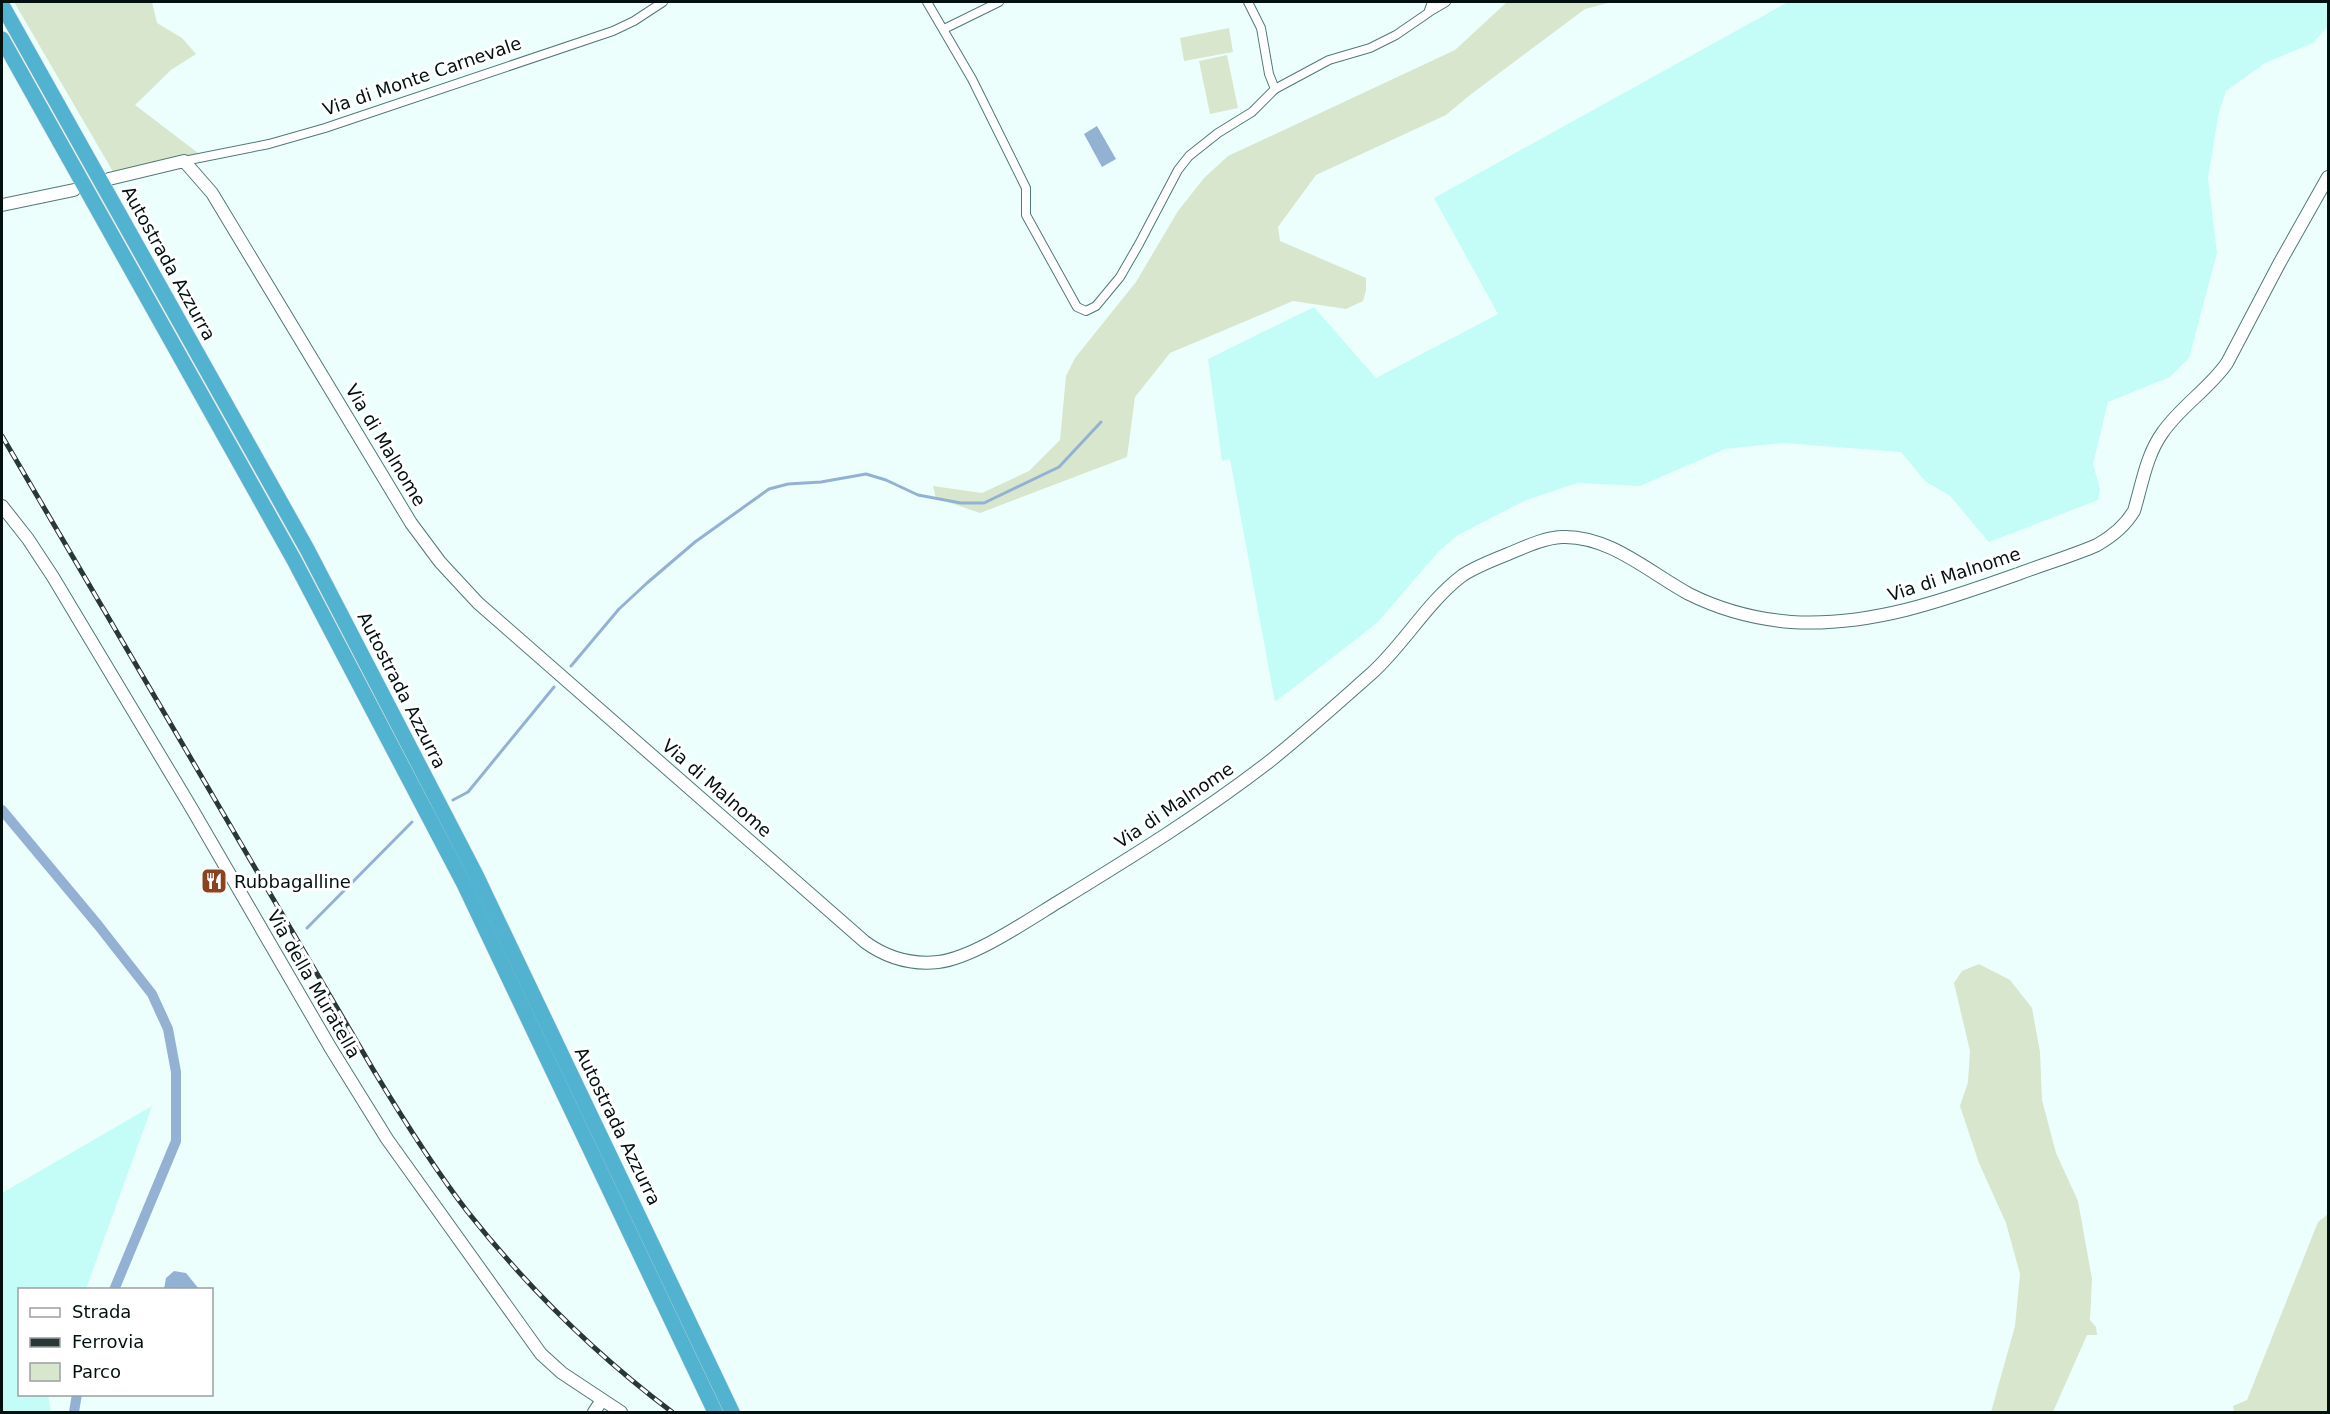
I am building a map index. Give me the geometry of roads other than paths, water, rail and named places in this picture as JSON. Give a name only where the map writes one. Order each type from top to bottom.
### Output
[{"type":"highway","name":"Autostrada Azzurra","points":[[2,4],[307,549],[476,875],[732,1413]]},
{"type":"highway","name":"Autostrada Azzurra","points":[[2,39],[294,560],[464,884],[715,1413]]},
{"type":"street","name":"Via di Monte Carnevale","points":[[184,161],[269,144],[325,128],[613,31],[634,21],[663,2]]},
{"type":"street","points":[[927,2],[978,89],[1026,188],[1026,214],[1077,307],[1084,311],[1094,308],[1120,277],[1186,159],[1218,133],[1252,112],[1275,89],[1329,60],[1377,45],[1446,2]]},
{"type":"street","points":[[944,29],[999,2]]},
{"type":"street","points":[[1248,2],[1259,24],[1269,74],[1275,89]]},
{"type":"street","points":[[1428,13],[1432,2]]},
{"type":"street","name":"Via di Malnome","points":[[184,161],[212,193],[411,523],[449,573],[478,603],[865,942],[888,956],[913,962],[945,961],[1000,937],[1149,846],[1270,760],[1346,695],[1387,659],[1431,606],[1463,575],[1535,543],[1562,537],[1594,542],[1610,548],[1710,603],[1757,618],[1796,622],[1856,619],[1921,607],[1952,598],[2097,545],[2113,536],[2129,519],[2154,445],[2180,411],[2218,376],[2227,363],[2328,177]]},
{"type":"street","points":[[110,179],[184,161]]},
{"type":"street","points":[[2,205],[74,190]]},
{"type":"street","name":"Via della Muratella","points":[[2,506],[28,539],[53,577],[186,799],[330,1047],[387,1139],[540,1354],[562,1373],[621,1413]]},
{"type":"street","points":[[594,1413],[602,1400]]},
{"type":"waterway","points":[[571,666],[619,609],[647,583],[695,542],[769,489],[788,484],[821,482],[866,474],[886,480],[918,495],[961,503],[984,503],[1059,467],[1101,422]]},
{"type":"waterway","points":[[453,800],[468,792],[554,687]]},
{"type":"waterway","points":[[2,810],[152,994],[168,1029],[176,1072],[176,1141],[115,1288]]},
{"type":"waterway","points":[[307,928],[412,822]]},
{"type":"waterway","points":[[74,1412],[77,1396]]},
{"type":"railway","points":[[2,436],[374,1071],[430,1160],[467,1211],[538,1293],[616,1367],[672,1412]]},
{"type":"place","name":"Rubbagalline","points":[[214,881]]}]
